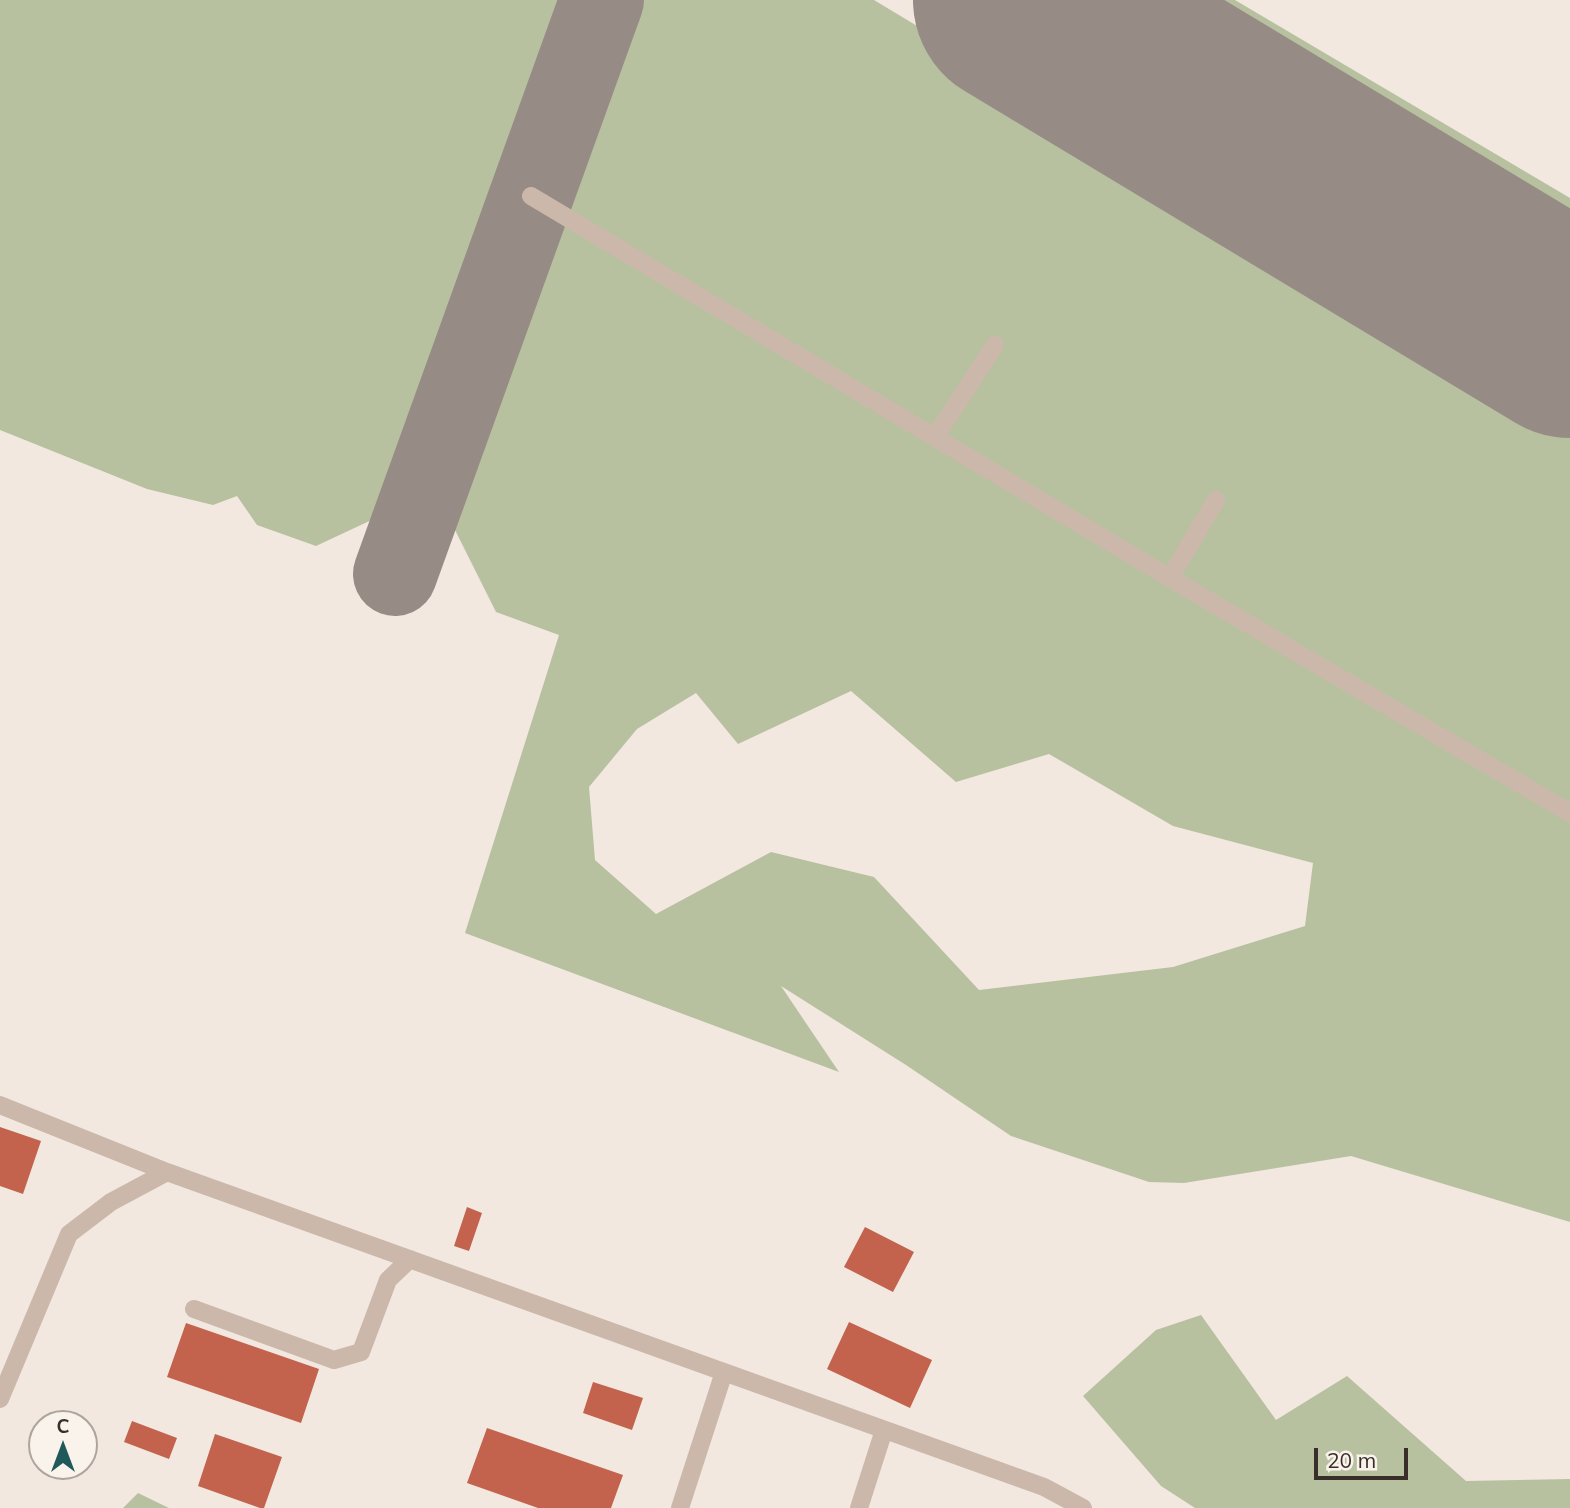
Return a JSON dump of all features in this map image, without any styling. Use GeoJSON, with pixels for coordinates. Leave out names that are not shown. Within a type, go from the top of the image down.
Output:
{"type":"FeatureCollection","features":[{"type":"Feature","properties":{"kind":"lane"},"geometry":{"type":"LineString","coordinates":[[531,196],[1170,578],[1570,813]]}},
{"type":"Feature","properties":{"kind":"lane"},"geometry":{"type":"LineString","coordinates":[[935,438],[995,345]]}},
{"type":"Feature","properties":{"kind":"lane"},"geometry":{"type":"LineString","coordinates":[[1170,578],[1216,500]]}},
{"type":"Feature","properties":{"kind":"lane"},"geometry":{"type":"LineString","coordinates":[[0,1105],[167,1172],[1044,1487],[1083,1508]]}},
{"type":"Feature","properties":{"kind":"lane"},"geometry":{"type":"LineString","coordinates":[[0,1399],[69,1234],[111,1202],[167,1172]]}},
{"type":"Feature","properties":{"kind":"lane"},"geometry":{"type":"LineString","coordinates":[[194,1309],[334,1360],[361,1352],[388,1280],[410,1259]]}},
{"type":"Feature","properties":{"kind":"lane"},"geometry":{"type":"LineString","coordinates":[[680,1508],[723,1372]]}},
{"type":"Feature","properties":{"kind":"lane"},"geometry":{"type":"LineString","coordinates":[[859,1508],[884,1430]]}},
{"type":"Feature","properties":{"kind":"green space"},"geometry":{"type":"Polygon","coordinates":[[[0,0],[582,0],[395,509],[316,546],[257,525],[237,496],[213,505],[147,489],[0,430],[0,0]]]}},
{"type":"Feature","properties":{"kind":"green space"},"geometry":{"type":"Polygon","coordinates":[[[628,0],[874,0],[1570,419],[1570,1222],[1351,1156],[1184,1183],[1149,1182],[1011,1136],[906,1065],[781,986],[839,1072],[465,933],[559,635],[496,612],[451,522],[628,0]],[[851,691],[738,744],[696,693],[637,729],[589,787],[595,860],[656,914],[771,852],[874,877],[979,990],[1173,967],[1305,926],[1313,863],[1173,826],[1049,754],[956,782],[851,691]]]}},
{"type":"Feature","properties":{"kind":"green space"},"geometry":{"type":"Polygon","coordinates":[[[1164,0],[1235,0],[1570,198],[1570,244],[1164,0]]]}},
{"type":"Feature","properties":{"kind":"green space"},"geometry":{"type":"Polygon","coordinates":[[[1201,1315],[1276,1420],[1347,1376],[1466,1481],[1570,1479],[1570,1508],[1195,1508],[1161,1486],[1083,1396],[1156,1330],[1201,1315]]]}},
{"type":"Feature","properties":{"kind":"green space"},"geometry":{"type":"Polygon","coordinates":[[[138,1493],[169,1508],[123,1508],[138,1493]]]}},
{"type":"Feature","properties":{"kind":"building"},"geometry":{"type":"Polygon","coordinates":[[[0,1127],[41,1141],[23,1194],[0,1186],[0,1127]]]}},
{"type":"Feature","properties":{"kind":"building"},"geometry":{"type":"Polygon","coordinates":[[[467,1207],[482,1213],[469,1251],[454,1246],[467,1207]]]}},
{"type":"Feature","properties":{"kind":"building"},"geometry":{"type":"Polygon","coordinates":[[[865,1227],[914,1252],[893,1292],[844,1267],[865,1227]]]}},
{"type":"Feature","properties":{"kind":"building"},"geometry":{"type":"Polygon","coordinates":[[[849,1322],[932,1360],[910,1408],[827,1369],[849,1322]]]}},
{"type":"Feature","properties":{"kind":"building"},"geometry":{"type":"Polygon","coordinates":[[[186,1323],[319,1369],[301,1423],[167,1377],[186,1323]]]}},
{"type":"Feature","properties":{"kind":"building"},"geometry":{"type":"Polygon","coordinates":[[[593,1382],[643,1398],[632,1430],[583,1413],[593,1382]]]}},
{"type":"Feature","properties":{"kind":"building"},"geometry":{"type":"Polygon","coordinates":[[[132,1421],[177,1438],[169,1459],[124,1442],[132,1421]]]}},
{"type":"Feature","properties":{"kind":"building"},"geometry":{"type":"Polygon","coordinates":[[[487,1428],[623,1475],[611,1508],[538,1508],[467,1483],[487,1428]]]}},
{"type":"Feature","properties":{"kind":"building"},"geometry":{"type":"Polygon","coordinates":[[[215,1434],[282,1457],[264,1508],[198,1486],[215,1434]]]}},
{"type":"Feature","properties":{"kind":"taxiway"},"geometry":{"type":"LineString","coordinates":[[395,574],[602,0]]}},
{"type":"Feature","properties":{"kind":"taxiway"},"geometry":{"type":"LineString","coordinates":[[1103,51],[1132,0]]}},
{"type":"Feature","properties":{"kind":"runway"},"geometry":{"type":"LineString","coordinates":[[1019,0],[1570,332]]}}]}
